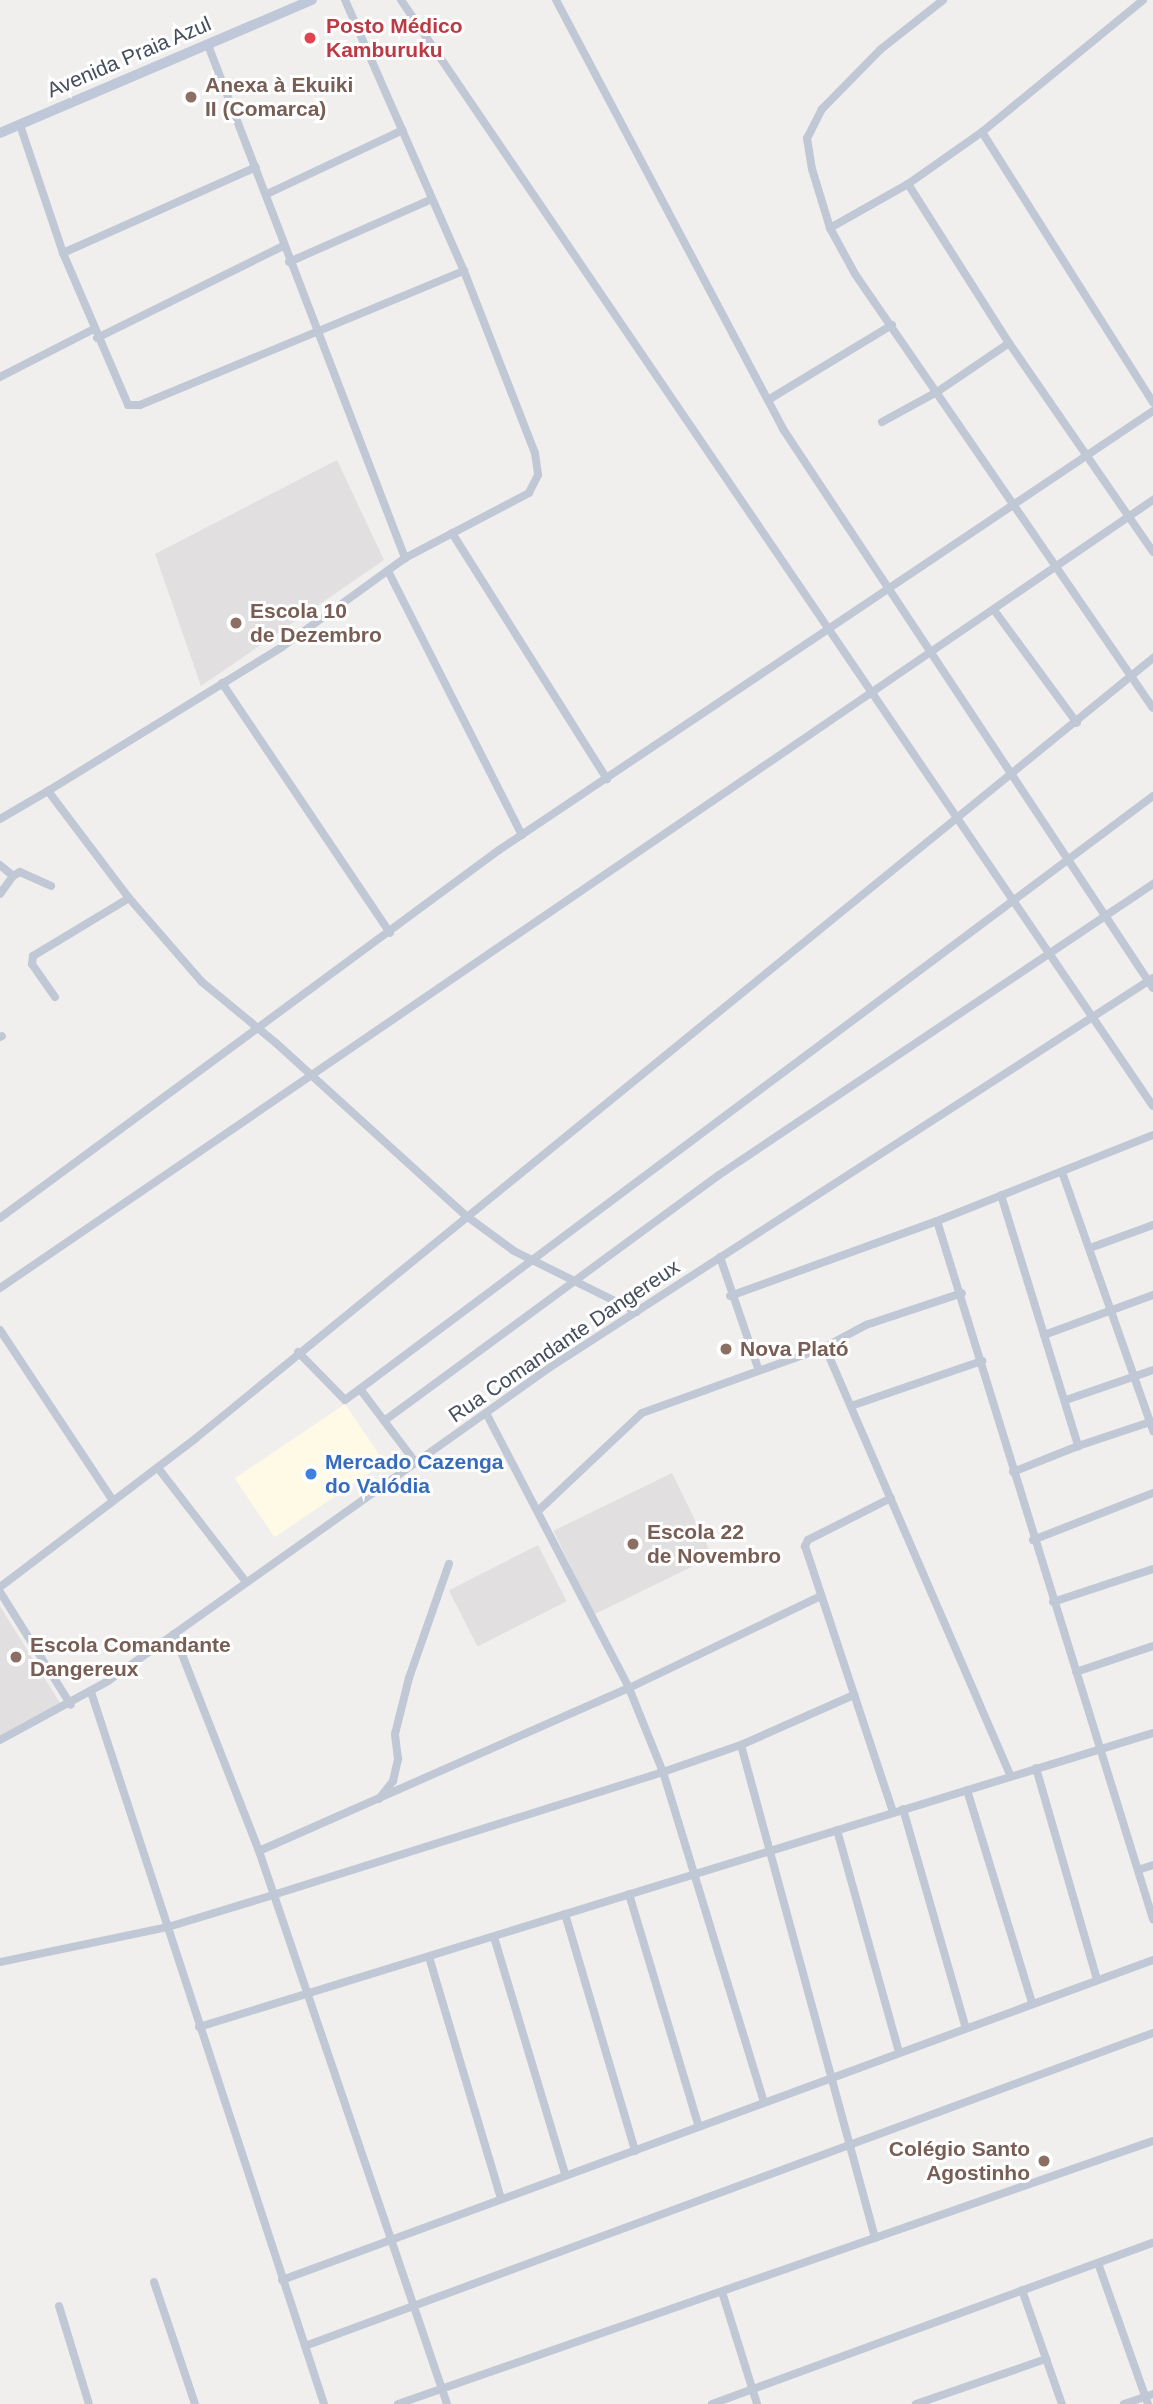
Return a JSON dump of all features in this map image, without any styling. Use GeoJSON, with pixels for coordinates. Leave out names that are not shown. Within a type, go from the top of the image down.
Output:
{"type":"FeatureCollection","features":[{"type":"Feature","properties":{"kind":"main road","name":"Avenida Praia Azul"},"geometry":{"type":"LineString","coordinates":[[0,134],[312,0]]}},
{"type":"Feature","properties":{"kind":"street"},"geometry":{"type":"LineString","coordinates":[[2,819],[282,647],[405,558],[529,493],[538,475],[535,453],[464,271],[345,0]]}},
{"type":"Feature","properties":{"kind":"street"},"geometry":{"type":"LineString","coordinates":[[401,0],[829,628],[956,821],[1153,1106]]}},
{"type":"Feature","properties":{"kind":"street"},"geometry":{"type":"LineString","coordinates":[[556,0],[768,400],[929,653],[1068,863],[1152,982]]}},
{"type":"Feature","properties":{"kind":"street"},"geometry":{"type":"LineString","coordinates":[[943,0],[880,50],[832,97],[810,129],[806,143],[831,228],[855,274],[1153,708]]}},
{"type":"Feature","properties":{"kind":"street"},"geometry":{"type":"LineString","coordinates":[[831,228],[908,184],[982,132],[1143,0]]}},
{"type":"Feature","properties":{"kind":"street"},"geometry":{"type":"LineString","coordinates":[[208,45],[267,194],[289,262],[318,330],[405,558]]}},
{"type":"Feature","properties":{"kind":"street"},"geometry":{"type":"LineString","coordinates":[[20,125],[63,253],[95,334],[128,405],[140,405],[464,271]]}},
{"type":"Feature","properties":{"kind":"street"},"geometry":{"type":"LineString","coordinates":[[267,194],[403,130]]}},
{"type":"Feature","properties":{"kind":"street"},"geometry":{"type":"LineString","coordinates":[[982,132],[1153,403]]}},
{"type":"Feature","properties":{"kind":"street"},"geometry":{"type":"LineString","coordinates":[[63,253],[256,167]]}},
{"type":"Feature","properties":{"kind":"street"},"geometry":{"type":"LineString","coordinates":[[908,184],[1009,342],[1153,552]]}},
{"type":"Feature","properties":{"kind":"street"},"geometry":{"type":"LineString","coordinates":[[289,262],[432,199]]}},
{"type":"Feature","properties":{"kind":"street"},"geometry":{"type":"LineString","coordinates":[[0,377],[283,246]]}},
{"type":"Feature","properties":{"kind":"street"},"geometry":{"type":"LineString","coordinates":[[768,400],[892,325]]}},
{"type":"Feature","properties":{"kind":"street"},"geometry":{"type":"LineString","coordinates":[[882,422],[937,392],[1009,342]]}},
{"type":"Feature","properties":{"kind":"street"},"geometry":{"type":"LineString","coordinates":[[0,1218],[522,835],[888,590],[1012,503],[1153,411]]}},
{"type":"Feature","properties":{"kind":"street"},"geometry":{"type":"LineString","coordinates":[[0,1288],[309,1073],[1057,568],[1153,499]]}},
{"type":"Feature","properties":{"kind":"street"},"geometry":{"type":"LineString","coordinates":[[452,533],[607,779]]}},
{"type":"Feature","properties":{"kind":"street"},"geometry":{"type":"LineString","coordinates":[[387,571],[522,835]]}},
{"type":"Feature","properties":{"kind":"street"},"geometry":{"type":"LineString","coordinates":[[994,610],[1077,723]]}},
{"type":"Feature","properties":{"kind":"street"},"geometry":{"type":"LineString","coordinates":[[71,1704],[0,1589],[158,1468],[465,1215],[1011,777],[1153,658]]}},
{"type":"Feature","properties":{"kind":"street"},"geometry":{"type":"LineString","coordinates":[[222,683],[390,933]]}},
{"type":"Feature","properties":{"kind":"street"},"geometry":{"type":"LineString","coordinates":[[48,792],[128,898],[202,982],[309,1073],[465,1215],[493,1238],[637,1312]]}},
{"type":"Feature","properties":{"kind":"street"},"geometry":{"type":"LineString","coordinates":[[298,1352],[342,1400],[537,1259],[1014,904],[1153,796]]}},
{"type":"Feature","properties":{"kind":"street"},"geometry":{"type":"LineString","coordinates":[[0,865],[13,876]]}},
{"type":"Feature","properties":{"kind":"street"},"geometry":{"type":"LineString","coordinates":[[0,894],[13,876],[20,872],[51,886]]}},
{"type":"Feature","properties":{"kind":"street"},"geometry":{"type":"LineString","coordinates":[[384,1421],[719,1175],[1153,884]]}},
{"type":"Feature","properties":{"kind":"street"},"geometry":{"type":"LineString","coordinates":[[55,997],[32,964],[33,956],[128,898]]}},
{"type":"Feature","properties":{"kind":"street","name":"Rua Comandante Dangereux"},"geometry":{"type":"LineString","coordinates":[[0,1740],[91,1692],[486,1413],[720,1257],[1093,1017],[1152,982]]}},
{"type":"Feature","properties":{"kind":"street"},"geometry":{"type":"LineString","coordinates":[[730,1296],[937,1221],[1153,1135]]}},
{"type":"Feature","properties":{"kind":"street"},"geometry":{"type":"LineString","coordinates":[[1062,1172],[1153,1431]]}},
{"type":"Feature","properties":{"kind":"street"},"geometry":{"type":"LineString","coordinates":[[1001,1195],[1079,1446]]}},
{"type":"Feature","properties":{"kind":"street"},"geometry":{"type":"LineString","coordinates":[[937,1221],[962,1293],[1033,1540],[1153,1919]]}},
{"type":"Feature","properties":{"kind":"street"},"geometry":{"type":"LineString","coordinates":[[1090,1248],[1153,1225]]}},
{"type":"Feature","properties":{"kind":"street"},"geometry":{"type":"LineString","coordinates":[[720,1257],[730,1296],[758,1368]]}},
{"type":"Feature","properties":{"kind":"street"},"geometry":{"type":"LineString","coordinates":[[538,1511],[642,1413],[758,1368],[825,1347],[866,1325],[962,1293]]}},
{"type":"Feature","properties":{"kind":"street"},"geometry":{"type":"LineString","coordinates":[[1044,1335],[1153,1295]]}},
{"type":"Feature","properties":{"kind":"street"},"geometry":{"type":"LineString","coordinates":[[0,1330],[113,1501]]}},
{"type":"Feature","properties":{"kind":"street"},"geometry":{"type":"LineString","coordinates":[[825,1347],[1011,1776]]}},
{"type":"Feature","properties":{"kind":"street"},"geometry":{"type":"LineString","coordinates":[[851,1406],[982,1360]]}},
{"type":"Feature","properties":{"kind":"street"},"geometry":{"type":"LineString","coordinates":[[1066,1400],[1153,1370]]}},
{"type":"Feature","properties":{"kind":"street"},"geometry":{"type":"LineString","coordinates":[[360,1388],[416,1463]]}},
{"type":"Feature","properties":{"kind":"street"},"geometry":{"type":"LineString","coordinates":[[486,1413],[629,1689],[663,1772],[698,1873],[764,2102]]}},
{"type":"Feature","properties":{"kind":"street"},"geometry":{"type":"LineString","coordinates":[[1013,1472],[1150,1422]]}},
{"type":"Feature","properties":{"kind":"street"},"geometry":{"type":"LineString","coordinates":[[158,1468],[246,1582]]}},
{"type":"Feature","properties":{"kind":"street"},"geometry":{"type":"LineString","coordinates":[[1033,1540],[1153,1493]]}},
{"type":"Feature","properties":{"kind":"street"},"geometry":{"type":"LineString","coordinates":[[891,1498],[808,1540],[806,1552],[854,1695],[898,1811],[965,2025]]}},
{"type":"Feature","properties":{"kind":"street"},"geometry":{"type":"LineString","coordinates":[[377,1801],[393,1781],[398,1759],[395,1734],[409,1678],[449,1564]]}},
{"type":"Feature","properties":{"kind":"street"},"geometry":{"type":"LineString","coordinates":[[1053,1602],[1153,1569]]}},
{"type":"Feature","properties":{"kind":"street"},"geometry":{"type":"LineString","coordinates":[[259,1850],[377,1801],[629,1689],[821,1596]]}},
{"type":"Feature","properties":{"kind":"street"},"geometry":{"type":"LineString","coordinates":[[174,1634],[259,1850],[447,2404]]}},
{"type":"Feature","properties":{"kind":"street"},"geometry":{"type":"LineString","coordinates":[[1076,1672],[1153,1646]]}},
{"type":"Feature","properties":{"kind":"street"},"geometry":{"type":"LineString","coordinates":[[91,1692],[324,2404]]}},
{"type":"Feature","properties":{"kind":"street"},"geometry":{"type":"LineString","coordinates":[[0,1962],[168,1927],[273,1895],[663,1772],[741,1745],[854,1695]]}},
{"type":"Feature","properties":{"kind":"street"},"geometry":{"type":"LineString","coordinates":[[199,2027],[1153,1733]]}},
{"type":"Feature","properties":{"kind":"street"},"geometry":{"type":"LineString","coordinates":[[741,1745],[875,2238]]}},
{"type":"Feature","properties":{"kind":"street"},"geometry":{"type":"LineString","coordinates":[[1036,1768],[1097,1979]]}},
{"type":"Feature","properties":{"kind":"street"},"geometry":{"type":"LineString","coordinates":[[967,1790],[1032,2002]]}},
{"type":"Feature","properties":{"kind":"street"},"geometry":{"type":"LineString","coordinates":[[837,1829],[899,2052]]}},
{"type":"Feature","properties":{"kind":"street"},"geometry":{"type":"LineString","coordinates":[[1138,1870],[1153,1865]]}},
{"type":"Feature","properties":{"kind":"street"},"geometry":{"type":"LineString","coordinates":[[629,1894],[699,2127]]}},
{"type":"Feature","properties":{"kind":"street"},"geometry":{"type":"LineString","coordinates":[[565,1914],[635,2151]]}},
{"type":"Feature","properties":{"kind":"street"},"geometry":{"type":"LineString","coordinates":[[494,1937],[565,2174]]}},
{"type":"Feature","properties":{"kind":"street"},"geometry":{"type":"LineString","coordinates":[[429,1957],[501,2198]]}},
{"type":"Feature","properties":{"kind":"street"},"geometry":{"type":"LineString","coordinates":[[282,2280],[565,2174],[635,2151],[965,2025],[1153,1960]]}},
{"type":"Feature","properties":{"kind":"street"},"geometry":{"type":"LineString","coordinates":[[304,2346],[1153,2033]]}},
{"type":"Feature","properties":{"kind":"street"},"geometry":{"type":"LineString","coordinates":[[398,2404],[1153,2141]]}},
{"type":"Feature","properties":{"kind":"street"},"geometry":{"type":"LineString","coordinates":[[712,2404],[1153,2244]]}},
{"type":"Feature","properties":{"kind":"street"},"geometry":{"type":"LineString","coordinates":[[1098,2263],[1149,2398],[1124,2404]]}},
{"type":"Feature","properties":{"kind":"street"},"geometry":{"type":"LineString","coordinates":[[154,2282],[195,2404]]}},
{"type":"Feature","properties":{"kind":"street"},"geometry":{"type":"LineString","coordinates":[[1022,2290],[1062,2404]]}},
{"type":"Feature","properties":{"kind":"street"},"geometry":{"type":"LineString","coordinates":[[722,2292],[757,2404]]}},
{"type":"Feature","properties":{"kind":"street"},"geometry":{"type":"LineString","coordinates":[[59,2306],[89,2404]]}},
{"type":"Feature","properties":{"kind":"street"},"geometry":{"type":"LineString","coordinates":[[916,2404],[1046,2359]]}},
{"type":"Feature","properties":{"kind":"shaded area","name":"Escola 10 de Dezembro"},"geometry":{"type":"Polygon","coordinates":[[[337,460],[384,560],[201,686],[155,554],[337,460]]]}},
{"type":"Feature","properties":{"kind":"shaded area","name":"Mercado Cazenga do Valódia"},"geometry":{"type":"Polygon","coordinates":[[[345,1404],[385,1463],[274,1537],[235,1478],[345,1404]]]}},
{"type":"Feature","properties":{"kind":"shaded area","name":"Escola 22 de Novembro"},"geometry":{"type":"Polygon","coordinates":[[[672,1473],[713,1557],[594,1614],[553,1531],[672,1473]]]}},
{"type":"Feature","properties":{"kind":"shaded area"},"geometry":{"type":"Polygon","coordinates":[[[538,1545],[567,1601],[478,1647],[449,1590],[538,1545]]]}},
{"type":"Feature","properties":{"kind":"shaded area","name":"Escola Comandante Dangereux"},"geometry":{"type":"Polygon","coordinates":[[[0,1606],[63,1708],[0,1740],[0,1606]]]}},
{"type":"Feature","properties":{"kind":"place","name":"Posto Médico Kamburuku"},"geometry":{"type":"Point","coordinates":[310,38]}},
{"type":"Feature","properties":{"kind":"place","name":"Anexa à Ekuiki II (Comarca)"},"geometry":{"type":"Point","coordinates":[191,97]}},
{"type":"Feature","properties":{"kind":"place","name":"Escola 10 de Dezembro"},"geometry":{"type":"Point","coordinates":[236,623]}},
{"type":"Feature","properties":{"kind":"place","name":"Nova Plató"},"geometry":{"type":"Point","coordinates":[726,1349]}},
{"type":"Feature","properties":{"kind":"place","name":"Mercado Cazenga do Valódia"},"geometry":{"type":"Point","coordinates":[311,1474]}},
{"type":"Feature","properties":{"kind":"place","name":"Escola 22 de Novembro"},"geometry":{"type":"Point","coordinates":[633,1544]}},
{"type":"Feature","properties":{"kind":"place","name":"Escola Comandante Dangereux"},"geometry":{"type":"Point","coordinates":[16,1657]}},
{"type":"Feature","properties":{"kind":"place","name":"Colégio Santo Agostinho"},"geometry":{"type":"Point","coordinates":[1044,2161]}}]}
